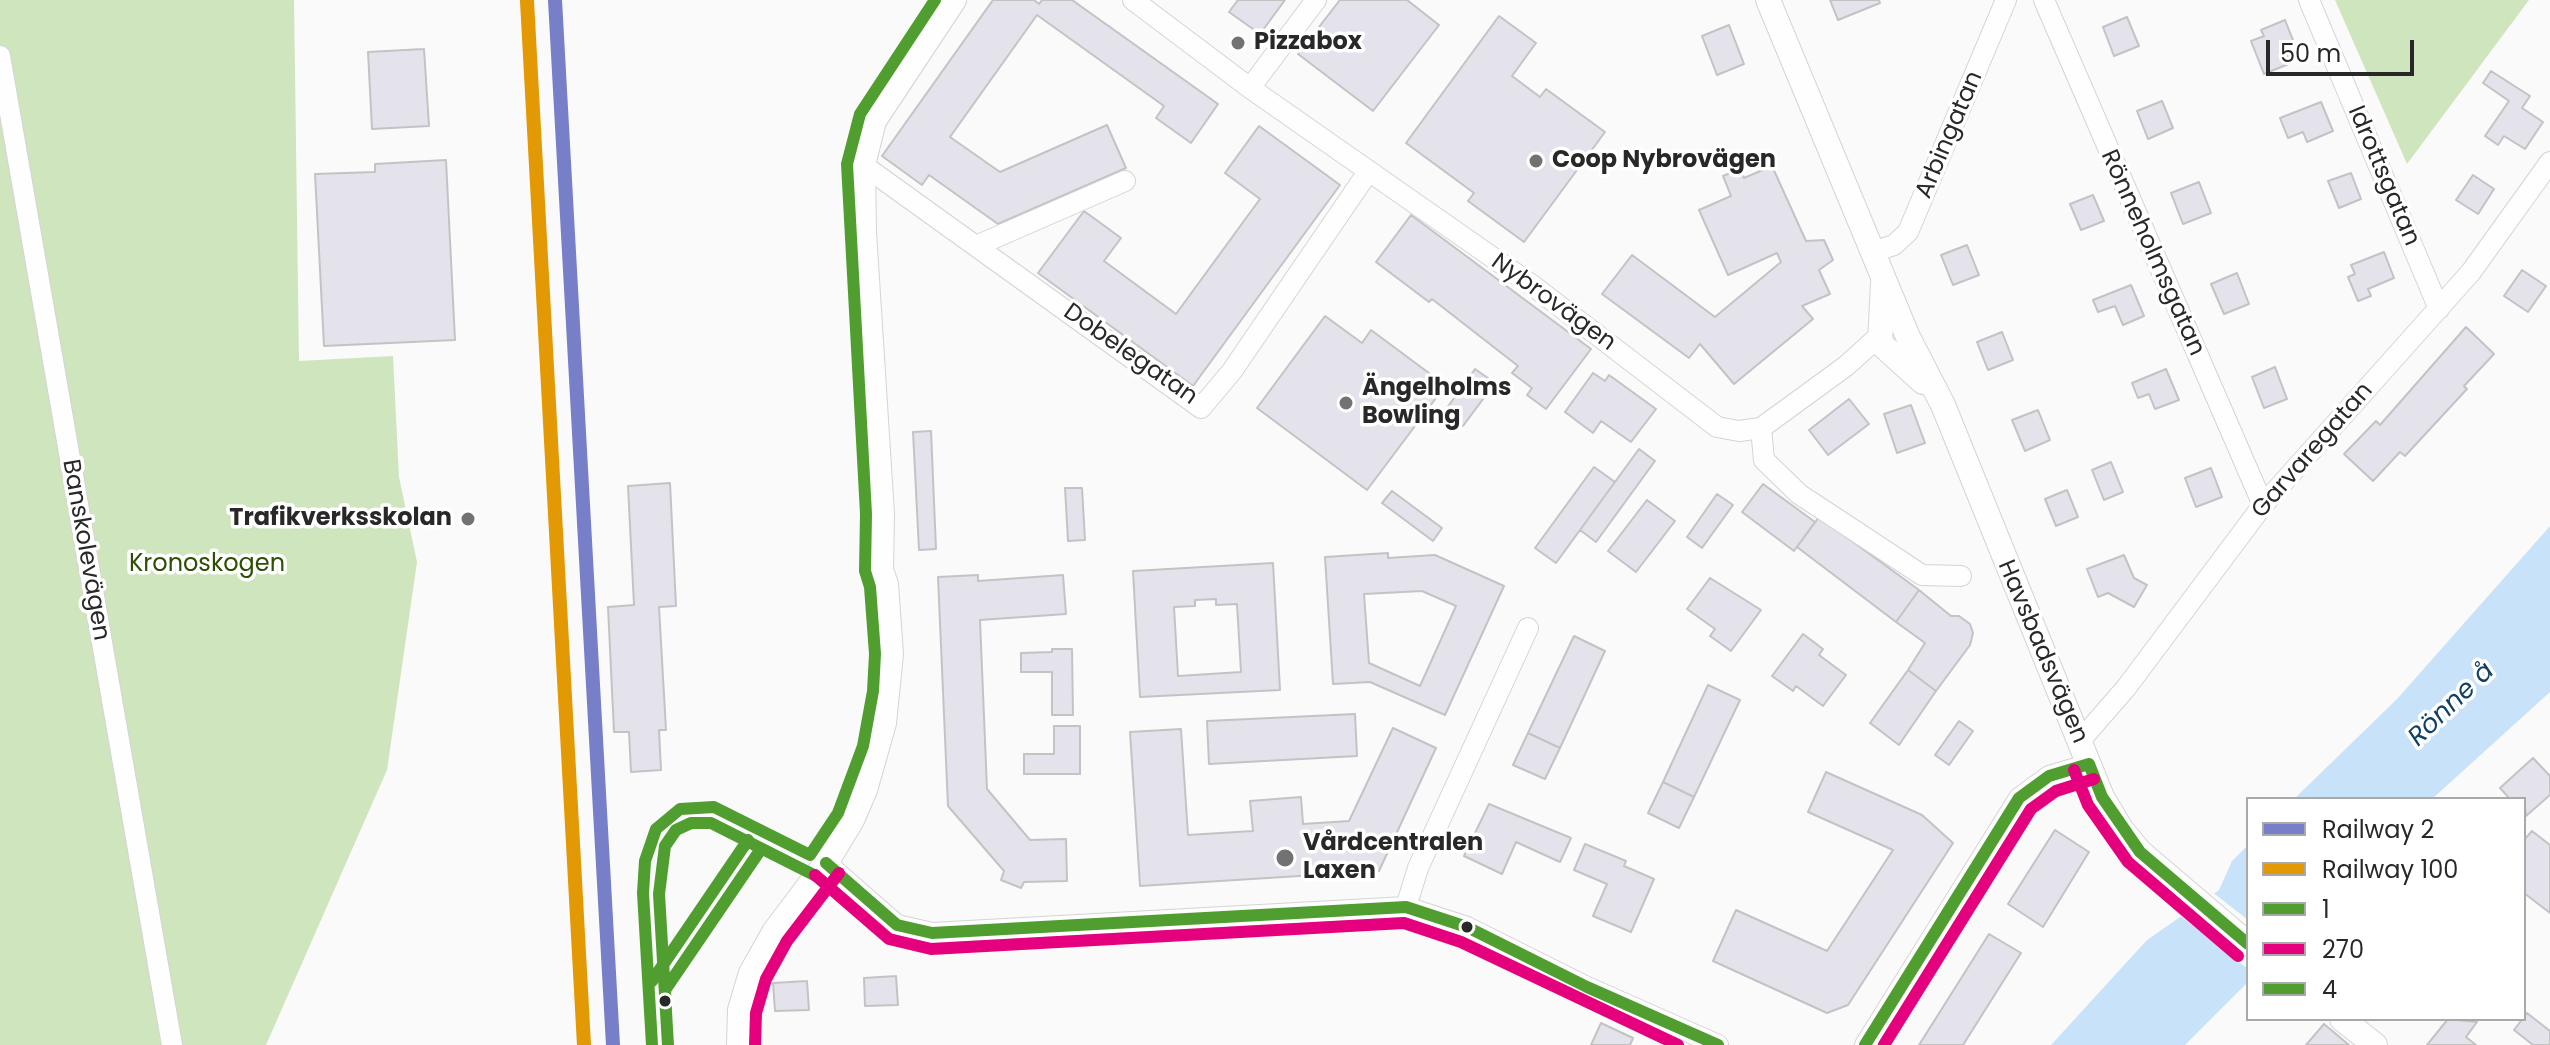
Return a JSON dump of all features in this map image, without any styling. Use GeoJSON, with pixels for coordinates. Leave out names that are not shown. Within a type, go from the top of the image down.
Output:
{"type":"FeatureCollection","features":[{"type":"Feature","properties":{"kind":"street"},"geometry":{"type":"LineString","coordinates":[[739,1045],[740,1010],[751,973],[774,932],[826,863],[865,790],[884,723],[891,672],[886,584],[881,570],[882,514],[864,232],[863,165],[874,121],[954,0]]}},
{"type":"Feature","properties":{"kind":"street","name":"Nybrovägen"},"geometry":{"type":"LineString","coordinates":[[1133,0],[1250,88],[1532,285],[1717,427],[1739,431],[1761,428]]}},
{"type":"Feature","properties":{"kind":"street"},"geometry":{"type":"LineString","coordinates":[[1250,88],[1316,0]]}},
{"type":"Feature","properties":{"kind":"street","name":"Havsbadsvägen"},"geometry":{"type":"LineString","coordinates":[[1768,0],[1883,277],[1891,339],[1943,405],[2102,797],[2121,829],[2171,882],[2246,942]]}},
{"type":"Feature","properties":{"kind":"street","name":"Arbingatan"},"geometry":{"type":"LineString","coordinates":[[1873,252],[1894,245],[1908,232],[2006,0]]}},
{"type":"Feature","properties":{"kind":"street","name":"Rönneholmsgatan"},"geometry":{"type":"LineString","coordinates":[[2044,0],[2263,505]]}},
{"type":"Feature","properties":{"kind":"street","name":"Idrottsgatan"},"geometry":{"type":"LineString","coordinates":[[2309,0],[2439,309]]}},
{"type":"Feature","properties":{"kind":"street","name":"Banskolevägen"},"geometry":{"type":"LineString","coordinates":[[0,56],[172,1045]]}},
{"type":"Feature","properties":{"kind":"street","name":"Garvaregatan"},"geometry":{"type":"LineString","coordinates":[[2084,753],[2126,688],[2263,505],[2471,272],[2550,162]]}},
{"type":"Feature","properties":{"kind":"street","name":"Dobelegatan"},"geometry":{"type":"LineString","coordinates":[[863,165],[1201,408],[1232,371],[1368,172]]}},
{"type":"Feature","properties":{"kind":"street"},"geometry":{"type":"LineString","coordinates":[[976,246],[1125,181]]}},
{"type":"Feature","properties":{"kind":"street"},"geometry":{"type":"LineString","coordinates":[[1891,339],[1846,366],[1761,428],[1764,460],[1799,494],[1922,575],[1961,576]]}},
{"type":"Feature","properties":{"kind":"street"},"geometry":{"type":"LineString","coordinates":[[1406,907],[1418,868],[1528,628]]}},
{"type":"Feature","properties":{"kind":"street"},"geometry":{"type":"LineString","coordinates":[[1865,1045],[2019,798],[2084,753]]}},
{"type":"Feature","properties":{"kind":"street"},"geometry":{"type":"LineString","coordinates":[[826,863],[897,925],[932,933],[1406,907],[1467,927],[1718,1045]]}},
{"type":"Feature","properties":{"kind":"street"},"geometry":{"type":"LineString","coordinates":[[2345,1021],[2375,1045]]}},
{"type":"Feature","properties":{"kind":"green space","name":"Kronoskogen"},"geometry":{"type":"Polygon","coordinates":[[[0,0],[294,0],[299,361],[393,356],[399,477],[417,562],[387,770],[266,1045],[0,1045],[0,0]]]}},
{"type":"Feature","properties":{"kind":"green space"},"geometry":{"type":"Polygon","coordinates":[[[2335,0],[2529,0],[2407,164],[2335,0]]]}},
{"type":"Feature","properties":{"kind":"water","name":"Rönne å"},"geometry":{"type":"Polygon","coordinates":[[[2550,526],[2550,692],[2434,797],[2296,797],[2397,699],[2550,526]]]}},
{"type":"Feature","properties":{"kind":"water"},"geometry":{"type":"Polygon","coordinates":[[[2246,847],[2246,984],[2185,1045],[2051,1045],[2147,940],[2219,890],[2232,861],[2246,847]]]}},
{"type":"Feature","properties":{"kind":"pier"},"geometry":{"type":"Polygon","coordinates":[[[2211,891],[2246,918],[2246,967],[2178,914],[2211,891]]]}},
{"type":"Feature","properties":{"kind":"building"},"geometry":{"type":"Polygon","coordinates":[[[993,0],[1034,0],[1039,4],[1042,0],[1072,0],[1218,104],[1191,143],[1156,118],[1164,106],[1037,15],[950,137],[1000,172],[1107,125],[1126,168],[998,224],[929,175],[922,185],[882,156],[993,0]]]}},
{"type":"Feature","properties":{"kind":"building"},"geometry":{"type":"Polygon","coordinates":[[[1238,0],[1285,0],[1260,34],[1229,12],[1238,0]]]}},
{"type":"Feature","properties":{"kind":"building"},"geometry":{"type":"Polygon","coordinates":[[[1340,0],[1407,0],[1439,25],[1373,111],[1298,54],[1340,0]]]}},
{"type":"Feature","properties":{"kind":"building"},"geometry":{"type":"Polygon","coordinates":[[[1830,0],[1879,0],[1880,3],[1838,20],[1830,0]]]}},
{"type":"Feature","properties":{"kind":"building"},"geometry":{"type":"Polygon","coordinates":[[[1499,16],[1536,43],[1512,76],[1540,97],[1546,89],[1605,132],[1524,242],[1468,201],[1474,193],[1406,143],[1499,16]]]}},
{"type":"Feature","properties":{"kind":"building"},"geometry":{"type":"Polygon","coordinates":[[[2127,17],[2139,46],[2114,56],[2103,27],[2127,17]]]}},
{"type":"Feature","properties":{"kind":"building"},"geometry":{"type":"Polygon","coordinates":[[[2285,20],[2295,45],[2285,49],[2291,63],[2264,74],[2251,41],[2264,36],[2261,30],[2285,20]]]}},
{"type":"Feature","properties":{"kind":"building"},"geometry":{"type":"Polygon","coordinates":[[[1729,25],[1744,64],[1717,75],[1702,36],[1729,25]]]}},
{"type":"Feature","properties":{"kind":"building"},"geometry":{"type":"Polygon","coordinates":[[[424,49],[429,126],[372,129],[368,52],[424,49]]]}},
{"type":"Feature","properties":{"kind":"building"},"geometry":{"type":"Polygon","coordinates":[[[2491,71],[2530,96],[2522,108],[2543,122],[2525,149],[2504,136],[2498,145],[2485,136],[2509,101],[2483,83],[2491,71]]]}},
{"type":"Feature","properties":{"kind":"building"},"geometry":{"type":"Polygon","coordinates":[[[2162,101],[2173,128],[2148,139],[2137,111],[2162,101]]]}},
{"type":"Feature","properties":{"kind":"building"},"geometry":{"type":"Polygon","coordinates":[[[2321,102],[2333,131],[2307,142],[2303,132],[2288,138],[2280,118],[2321,102]]]}},
{"type":"Feature","properties":{"kind":"building"},"geometry":{"type":"Polygon","coordinates":[[[1259,126],[1340,185],[1193,386],[1038,273],[1084,211],[1121,238],[1104,261],[1176,314],[1260,199],[1225,173],[1259,126]]]}},
{"type":"Feature","properties":{"kind":"building"},"geometry":{"type":"Polygon","coordinates":[[[446,160],[455,340],[324,346],[315,174],[375,172],[375,164],[446,160]]]}},
{"type":"Feature","properties":{"kind":"building"},"geometry":{"type":"Polygon","coordinates":[[[1772,166],[1806,241],[1824,240],[1833,260],[1819,270],[1830,294],[1802,306],[1813,319],[1734,384],[1700,344],[1689,358],[1602,294],[1632,255],[1715,317],[1781,262],[1777,253],[1728,275],[1699,210],[1731,196],[1723,176],[1740,169],[1744,178],[1772,166]]]}},
{"type":"Feature","properties":{"kind":"building"},"geometry":{"type":"Polygon","coordinates":[[[2351,173],[2361,199],[2339,208],[2328,181],[2351,173]]]}},
{"type":"Feature","properties":{"kind":"building"},"geometry":{"type":"Polygon","coordinates":[[[2473,175],[2494,189],[2478,214],[2456,200],[2473,175]]]}},
{"type":"Feature","properties":{"kind":"building"},"geometry":{"type":"Polygon","coordinates":[[[2199,182],[2211,213],[2183,224],[2171,193],[2199,182]]]}},
{"type":"Feature","properties":{"kind":"building"},"geometry":{"type":"Polygon","coordinates":[[[2093,195],[2104,221],[2081,230],[2070,204],[2093,195]]]}},
{"type":"Feature","properties":{"kind":"building"},"geometry":{"type":"Polygon","coordinates":[[[1411,215],[1591,349],[1546,409],[1527,395],[1532,388],[1512,373],[1518,366],[1432,299],[1429,302],[1376,262],[1411,215]]]}},
{"type":"Feature","properties":{"kind":"building"},"geometry":{"type":"Polygon","coordinates":[[[1967,245],[1979,275],[1953,285],[1941,255],[1967,245]]]}},
{"type":"Feature","properties":{"kind":"building"},"geometry":{"type":"Polygon","coordinates":[[[2384,252],[2394,278],[2368,289],[2371,296],[2358,301],[2348,277],[2355,274],[2351,265],[2384,252]]]}},
{"type":"Feature","properties":{"kind":"building"},"geometry":{"type":"Polygon","coordinates":[[[2522,270],[2546,286],[2528,312],[2504,296],[2522,270]]]}},
{"type":"Feature","properties":{"kind":"building"},"geometry":{"type":"Polygon","coordinates":[[[2237,273],[2249,304],[2224,314],[2211,284],[2237,273]]]}},
{"type":"Feature","properties":{"kind":"building"},"geometry":{"type":"Polygon","coordinates":[[[2131,285],[2144,316],[2123,325],[2115,306],[2098,312],[2093,300],[2131,285]]]}},
{"type":"Feature","properties":{"kind":"building","name":"Ängelholms Bowling"},"geometry":{"type":"Polygon","coordinates":[[[1325,316],[1362,343],[1371,330],[1437,379],[1428,392],[1436,398],[1367,490],[1257,408],[1325,316]]]}},
{"type":"Feature","properties":{"kind":"building"},"geometry":{"type":"Polygon","coordinates":[[[2466,327],[2494,354],[2464,386],[2467,389],[2405,456],[2400,452],[2373,481],[2344,454],[2376,421],[2380,425],[2466,327]]]}},
{"type":"Feature","properties":{"kind":"building"},"geometry":{"type":"Polygon","coordinates":[[[2002,332],[2013,360],[1988,370],[1977,342],[2002,332]]]}},
{"type":"Feature","properties":{"kind":"building"},"geometry":{"type":"Polygon","coordinates":[[[2275,367],[2287,399],[2264,408],[2252,377],[2275,367]]]}},
{"type":"Feature","properties":{"kind":"building"},"geometry":{"type":"Polygon","coordinates":[[[1475,369],[1495,383],[1463,426],[1444,412],[1475,369]]]}},
{"type":"Feature","properties":{"kind":"building"},"geometry":{"type":"Polygon","coordinates":[[[2166,369],[2179,400],[2155,409],[2149,394],[2138,398],[2132,383],[2166,369]]]}},
{"type":"Feature","properties":{"kind":"building"},"geometry":{"type":"Polygon","coordinates":[[[1593,373],[1605,381],[1609,375],[1656,409],[1631,442],[1601,421],[1593,433],[1565,412],[1593,373]]]}},
{"type":"Feature","properties":{"kind":"building"},"geometry":{"type":"Polygon","coordinates":[[[1849,399],[1869,424],[1828,455],[1809,430],[1849,399]]]}},
{"type":"Feature","properties":{"kind":"building"},"geometry":{"type":"Polygon","coordinates":[[[1911,405],[1925,443],[1897,453],[1884,414],[1911,405]]]}},
{"type":"Feature","properties":{"kind":"building"},"geometry":{"type":"Polygon","coordinates":[[[2038,410],[2050,440],[2025,451],[2012,420],[2038,410]]]}},
{"type":"Feature","properties":{"kind":"building"},"geometry":{"type":"Polygon","coordinates":[[[931,431],[936,549],[919,550],[913,432],[931,431]]]}},
{"type":"Feature","properties":{"kind":"building"},"geometry":{"type":"Polygon","coordinates":[[[1639,449],[1655,461],[1596,542],[1580,530],[1639,449]]]}},
{"type":"Feature","properties":{"kind":"building"},"geometry":{"type":"Polygon","coordinates":[[[2111,462],[2123,492],[2104,500],[2092,470],[2111,462]]]}},
{"type":"Feature","properties":{"kind":"building"},"geometry":{"type":"Polygon","coordinates":[[[1594,467],[1615,482],[1556,563],[1535,548],[1594,467]]]}},
{"type":"Feature","properties":{"kind":"building"},"geometry":{"type":"Polygon","coordinates":[[[2211,468],[2222,497],[2196,507],[2185,478],[2211,468]]]}},
{"type":"Feature","properties":{"kind":"building"},"geometry":{"type":"Polygon","coordinates":[[[670,483],[676,606],[659,607],[666,730],[659,730],[661,770],[631,772],[629,732],[614,732],[608,607],[634,605],[628,486],[670,483]]]}},
{"type":"Feature","properties":{"kind":"building"},"geometry":{"type":"Polygon","coordinates":[[[1763,484],[1815,522],[1794,551],[1742,512],[1763,484]]]}},
{"type":"Feature","properties":{"kind":"building"},"geometry":{"type":"Polygon","coordinates":[[[1065,488],[1082,488],[1085,540],[1068,541],[1065,488]]]}},
{"type":"Feature","properties":{"kind":"building"},"geometry":{"type":"Polygon","coordinates":[[[2067,490],[2078,517],[2056,526],[2045,499],[2067,490]]]}},
{"type":"Feature","properties":{"kind":"building"},"geometry":{"type":"Polygon","coordinates":[[[1392,491],[1442,528],[1433,541],[1382,503],[1392,491]]]}},
{"type":"Feature","properties":{"kind":"building"},"geometry":{"type":"Polygon","coordinates":[[[1717,494],[1733,505],[1702,548],[1687,537],[1717,494]]]}},
{"type":"Feature","properties":{"kind":"building"},"geometry":{"type":"Polygon","coordinates":[[[1647,500],[1675,521],[1636,572],[1608,551],[1647,500]]]}},
{"type":"Feature","properties":{"kind":"building"},"geometry":{"type":"Polygon","coordinates":[[[1819,517],[1919,590],[1896,622],[1797,547],[1819,517]]]}},
{"type":"Feature","properties":{"kind":"building"},"geometry":{"type":"Polygon","coordinates":[[[1388,553],[1388,558],[1435,555],[1504,586],[1445,715],[1370,682],[1333,684],[1325,557],[1388,553]],[[1422,591],[1364,594],[1369,663],[1420,686],[1456,606],[1422,591]]]}},
{"type":"Feature","properties":{"kind":"building"},"geometry":{"type":"Polygon","coordinates":[[[2124,555],[2134,578],[2147,585],[2134,607],[2108,593],[2098,597],[2087,569],[2124,555]]]}},
{"type":"Feature","properties":{"kind":"building"},"geometry":{"type":"Polygon","coordinates":[[[1273,563],[1280,690],[1140,697],[1133,571],[1273,563]],[[1216,599],[1195,600],[1195,606],[1174,607],[1178,676],[1241,672],[1237,604],[1216,605],[1216,599]]]}},
{"type":"Feature","properties":{"kind":"building"},"geometry":{"type":"Polygon","coordinates":[[[978,575],[978,581],[1063,575],[1066,614],[980,620],[987,789],[1030,840],[1066,839],[1067,881],[1024,882],[1021,888],[1001,880],[1004,871],[948,806],[938,577],[978,575]]]}},
{"type":"Feature","properties":{"kind":"building"},"geometry":{"type":"Polygon","coordinates":[[[1710,578],[1761,610],[1731,651],[1710,636],[1715,629],[1687,609],[1710,578]]]}},
{"type":"Feature","properties":{"kind":"building"},"geometry":{"type":"Polygon","coordinates":[[[1919,590],[1951,616],[1959,616],[1970,624],[1973,633],[1970,645],[1936,691],[1908,670],[1925,643],[1896,622],[1919,590]]]}},
{"type":"Feature","properties":{"kind":"building"},"geometry":{"type":"Polygon","coordinates":[[[1803,634],[1823,649],[1819,655],[1846,675],[1823,706],[1796,686],[1793,691],[1772,676],[1803,634]]]}},
{"type":"Feature","properties":{"kind":"building"},"geometry":{"type":"Polygon","coordinates":[[[1574,636],[1605,651],[1560,748],[1528,733],[1574,636]]]}},
{"type":"Feature","properties":{"kind":"building"},"geometry":{"type":"Polygon","coordinates":[[[1052,649],[1072,649],[1073,715],[1052,715],[1052,672],[1021,672],[1021,653],[1052,652],[1052,649]]]}},
{"type":"Feature","properties":{"kind":"building"},"geometry":{"type":"Polygon","coordinates":[[[1908,670],[1936,691],[1899,745],[1870,723],[1908,670]]]}},
{"type":"Feature","properties":{"kind":"building"},"geometry":{"type":"Polygon","coordinates":[[[1708,685],[1740,700],[1694,797],[1663,782],[1708,685]]]}},
{"type":"Feature","properties":{"kind":"building"},"geometry":{"type":"Polygon","coordinates":[[[1355,714],[1357,756],[1209,764],[1207,721],[1355,714]]]}},
{"type":"Feature","properties":{"kind":"building"},"geometry":{"type":"Polygon","coordinates":[[[1959,721],[1973,731],[1949,765],[1935,755],[1959,721]]]}},
{"type":"Feature","properties":{"kind":"building"},"geometry":{"type":"Polygon","coordinates":[[[1054,726],[1080,726],[1080,774],[1024,774],[1024,754],[1054,754],[1054,726]]]}},
{"type":"Feature","properties":{"kind":"building"},"geometry":{"type":"Polygon","coordinates":[[[1393,728],[1436,748],[1379,871],[1140,886],[1130,732],[1181,729],[1188,835],[1253,831],[1250,801],[1301,797],[1303,824],[1349,821],[1393,728]]]}},
{"type":"Feature","properties":{"kind":"building"},"geometry":{"type":"Polygon","coordinates":[[[1528,733],[1560,748],[1545,779],[1513,765],[1528,733]]]}},
{"type":"Feature","properties":{"kind":"building"},"geometry":{"type":"Polygon","coordinates":[[[2533,758],[2550,776],[2550,795],[2526,816],[2526,797],[2508,797],[2500,788],[2533,758]]]}},
{"type":"Feature","properties":{"kind":"building"},"geometry":{"type":"Polygon","coordinates":[[[1826,772],[1922,815],[1953,843],[1848,1005],[1827,1013],[1713,961],[1736,910],[1827,951],[1893,850],[1808,812],[1826,772]]]}},
{"type":"Feature","properties":{"kind":"building"},"geometry":{"type":"Polygon","coordinates":[[[1663,782],[1694,797],[1679,828],[1648,813],[1663,782]]]}},
{"type":"Feature","properties":{"kind":"building"},"geometry":{"type":"Polygon","coordinates":[[[1489,804],[1571,838],[1560,862],[1516,842],[1502,874],[1464,856],[1489,804]]]}},
{"type":"Feature","properties":{"kind":"building"},"geometry":{"type":"Polygon","coordinates":[[[2055,830],[2089,852],[2043,927],[2008,904],[2055,830]]]}},
{"type":"Feature","properties":{"kind":"building"},"geometry":{"type":"Polygon","coordinates":[[[2532,831],[2550,845],[2550,913],[2526,895],[2526,838],[2532,831]]]}},
{"type":"Feature","properties":{"kind":"building"},"geometry":{"type":"Polygon","coordinates":[[[1585,844],[1626,861],[1624,866],[1654,879],[1631,932],[1593,916],[1607,884],[1574,870],[1585,844]]]}},
{"type":"Feature","properties":{"kind":"building"},"geometry":{"type":"Polygon","coordinates":[[[1989,934],[2021,953],[1963,1045],[1919,1045],[1989,934]]]}},
{"type":"Feature","properties":{"kind":"building"},"geometry":{"type":"Polygon","coordinates":[[[896,976],[898,1005],[865,1006],[864,978],[896,976]]]}},
{"type":"Feature","properties":{"kind":"building"},"geometry":{"type":"Polygon","coordinates":[[[807,981],[809,1010],[775,1011],[773,983],[807,981]]]}},
{"type":"Feature","properties":{"kind":"building"},"geometry":{"type":"Polygon","coordinates":[[[2526,1014],[2550,1031],[2550,1045],[2533,1045],[2514,1030],[2521,1021],[2526,1021],[2526,1014]]]}},
{"type":"Feature","properties":{"kind":"building"},"geometry":{"type":"Polygon","coordinates":[[[2446,1021],[2477,1022],[2466,1037],[2476,1045],[2427,1045],[2446,1021]]]}},
{"type":"Feature","properties":{"kind":"building"},"geometry":{"type":"Polygon","coordinates":[[[1601,1023],[1633,1038],[1630,1045],[1591,1045],[1601,1023]]]}},
{"type":"Feature","properties":{"kind":"building"},"geometry":{"type":"Polygon","coordinates":[[[2324,1024],[2349,1045],[2306,1045],[2324,1024]]]}},
{"type":"Feature","properties":{"kind":"rail line","name":"2"},"geometry":{"type":"LineString","coordinates":[[555,0],[613,1045]]}},
{"type":"Feature","properties":{"kind":"rail line","name":"100"},"geometry":{"type":"LineString","coordinates":[[527,1],[584,1045]]}},
{"type":"Feature","properties":{"kind":"transit line","name":"4"},"geometry":{"type":"LineString","coordinates":[[652,1045],[643,893],[645,861],[656,829],[680,809],[714,807],[810,855],[838,813],[863,746],[873,691],[875,654],[870,587],[865,571],[866,514],[847,164],[860,114],[935,0]]}},
{"type":"Feature","properties":{"kind":"transit line","name":"1"},"geometry":{"type":"LineString","coordinates":[[2089,764],[2102,797],[2140,852],[2246,942]]}},
{"type":"Feature","properties":{"kind":"transit line","name":"1"},"geometry":{"type":"LineString","coordinates":[[1865,1045],[2019,798],[2049,776],[2089,764]]}},
{"type":"Feature","properties":{"kind":"transit line","name":"270"},"geometry":{"type":"LineString","coordinates":[[2074,770],[2088,805],[2128,862],[2238,956]]}},
{"type":"Feature","properties":{"kind":"transit line","name":"270"},"geometry":{"type":"LineString","coordinates":[[1884,1045],[2031,809],[2056,791],[2094,779]]}},
{"type":"Feature","properties":{"kind":"transit line","name":"1"},"geometry":{"type":"LineString","coordinates":[[668,1045],[659,894],[665,846],[676,830],[691,823],[711,823],[816,876]]}},
{"type":"Feature","properties":{"kind":"transit line","name":"4"},"geometry":{"type":"LineString","coordinates":[[652,981],[748,840]]}},
{"type":"Feature","properties":{"kind":"transit line","name":"1"},"geometry":{"type":"LineString","coordinates":[[666,1010],[665,990],[761,849]]}},
{"type":"Feature","properties":{"kind":"transit line","name":"1"},"geometry":{"type":"LineString","coordinates":[[826,863],[897,925],[932,933],[1406,907],[1467,927],[1587,987],[1718,1045]]}},
{"type":"Feature","properties":{"kind":"transit line","name":"270"},"geometry":{"type":"LineString","coordinates":[[755,1045],[756,1013],[766,979],[787,941],[839,873]]}},
{"type":"Feature","properties":{"kind":"transit line","name":"270"},"geometry":{"type":"LineString","coordinates":[[815,875],[889,939],[931,949],[1404,923],[1461,942],[1678,1045]]}},
{"type":"Feature","properties":{"kind":"place","name":"Pizzabox"},"geometry":{"type":"Point","coordinates":[1238,43]}},
{"type":"Feature","properties":{"kind":"place","name":"Coop Nybrovägen"},"geometry":{"type":"Point","coordinates":[1536,161]}},
{"type":"Feature","properties":{"kind":"place","name":"Ängelholms Bowling"},"geometry":{"type":"Point","coordinates":[1346,403]}},
{"type":"Feature","properties":{"kind":"place","name":"Trafikverksskolan"},"geometry":{"type":"Point","coordinates":[468,519]}},
{"type":"Feature","properties":{"kind":"place","name":"Vårdcentralen Laxen"},"geometry":{"type":"Point","coordinates":[1285,858]}}]}
